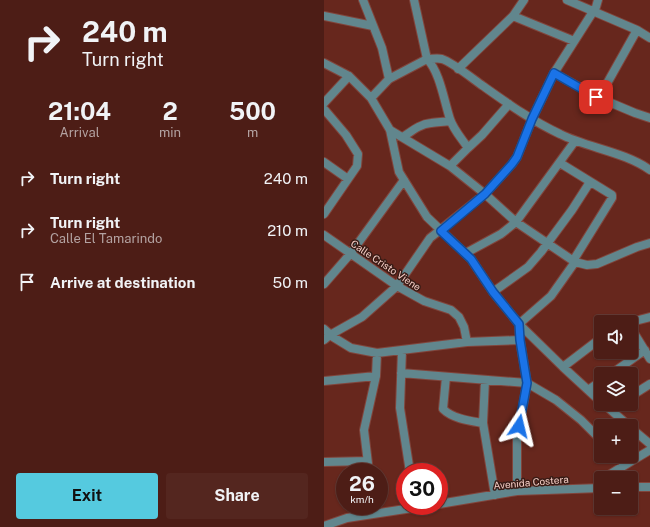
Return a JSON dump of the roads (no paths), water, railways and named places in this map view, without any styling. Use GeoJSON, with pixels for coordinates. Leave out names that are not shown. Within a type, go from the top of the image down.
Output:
{"type":"FeatureCollection","features":[{"type":"Feature","properties":{"kind":"street"},"geometry":{"type":"LineString","coordinates":[[363,0],[382,48],[389,79]]}},
{"type":"Feature","properties":{"kind":"street"},"geometry":{"type":"LineString","coordinates":[[414,0],[427,59],[432,64],[442,91],[450,121],[468,148]]}},
{"type":"Feature","properties":{"kind":"street"},"geometry":{"type":"LineString","coordinates":[[458,69],[513,16],[524,0]]}},
{"type":"Feature","properties":{"kind":"street"},"geometry":{"type":"LineString","coordinates":[[567,0],[637,30],[650,38]]}},
{"type":"Feature","properties":{"kind":"street"},"geometry":{"type":"LineString","coordinates":[[326,334],[362,317],[397,286],[430,238],[441,231],[485,194],[512,164],[517,157],[532,119],[554,73],[593,12],[598,0]]}},
{"type":"Feature","properties":{"kind":"street"},"geometry":{"type":"LineString","coordinates":[[324,16],[373,26]]}},
{"type":"Feature","properties":{"kind":"street"},"geometry":{"type":"LineString","coordinates":[[513,16],[574,40]]}},
{"type":"Feature","properties":{"kind":"street"},"geometry":{"type":"LineString","coordinates":[[596,97],[605,87],[637,30]]}},
{"type":"Feature","properties":{"kind":"street"},"geometry":{"type":"LineString","coordinates":[[371,98],[389,79],[427,59],[442,59],[532,119],[575,141],[639,162],[650,170]]}},
{"type":"Feature","properties":{"kind":"street"},"geometry":{"type":"LineString","coordinates":[[324,63],[349,76],[371,98],[390,130],[398,172],[427,217],[466,253],[493,292],[519,324],[594,396]]}},
{"type":"Feature","properties":{"kind":"street"},"geometry":{"type":"LineString","coordinates":[[554,73],[596,97],[650,118]]}},
{"type":"Feature","properties":{"kind":"street"},"geometry":{"type":"LineString","coordinates":[[324,103],[349,76]]}},
{"type":"Feature","properties":{"kind":"street"},"geometry":{"type":"LineString","coordinates":[[450,166],[482,135],[509,104]]}},
{"type":"Feature","properties":{"kind":"street"},"geometry":{"type":"LineString","coordinates":[[324,109],[346,135],[358,154],[357,166],[324,214]]}},
{"type":"Feature","properties":{"kind":"street"},"geometry":{"type":"LineString","coordinates":[[403,137],[418,127],[431,123],[450,121]]}},
{"type":"Feature","properties":{"kind":"street"},"geometry":{"type":"LineString","coordinates":[[390,130],[450,166],[485,194],[516,222],[574,261],[587,265],[597,264],[650,243]]}},
{"type":"Feature","properties":{"kind":"street"},"geometry":{"type":"LineString","coordinates":[[466,253],[501,234],[516,222],[575,141]]}},
{"type":"Feature","properties":{"kind":"street"},"geometry":{"type":"LineString","coordinates":[[324,162],[348,179]]}},
{"type":"Feature","properties":{"kind":"street"},"geometry":{"type":"LineString","coordinates":[[519,324],[551,296],[612,198],[610,193],[560,163]]}},
{"type":"Feature","properties":{"kind":"street"},"geometry":{"type":"LineString","coordinates":[[324,284],[351,253],[404,180]]}},
{"type":"Feature","properties":{"kind":"street"},"geometry":{"type":"LineString","coordinates":[[493,292],[528,267],[548,243],[590,182]]}},
{"type":"Feature","properties":{"kind":"street","name":"Calle Cristo Viene"},"geometry":{"type":"LineString","coordinates":[[324,235],[397,286],[424,301],[451,310],[459,317],[464,327],[467,342]]}},
{"type":"Feature","properties":{"kind":"street"},"geometry":{"type":"LineString","coordinates":[[638,320],[650,317]]}},
{"type":"Feature","properties":{"kind":"street"},"geometry":{"type":"LineString","coordinates":[[517,491],[517,440],[527,383],[519,324]]}},
{"type":"Feature","properties":{"kind":"street"},"geometry":{"type":"LineString","coordinates":[[326,334],[352,348],[377,353],[467,342],[520,340]]}},
{"type":"Feature","properties":{"kind":"street"},"geometry":{"type":"LineString","coordinates":[[638,339],[650,359]]}},
{"type":"Feature","properties":{"kind":"street"},"geometry":{"type":"LineString","coordinates":[[563,367],[594,343]]}},
{"type":"Feature","properties":{"kind":"street"},"geometry":{"type":"LineString","coordinates":[[402,350],[400,408],[409,463]]}},
{"type":"Feature","properties":{"kind":"street"},"geometry":{"type":"LineString","coordinates":[[621,367],[645,350]]}},
{"type":"Feature","properties":{"kind":"street"},"geometry":{"type":"LineString","coordinates":[[324,462],[367,462],[364,430],[376,376],[377,353]]}},
{"type":"Feature","properties":{"kind":"street"},"geometry":{"type":"LineString","coordinates":[[401,373],[527,383],[556,400],[581,420],[594,433]]}},
{"type":"Feature","properties":{"kind":"street"},"geometry":{"type":"LineString","coordinates":[[324,381],[376,376]]}},
{"type":"Feature","properties":{"kind":"street"},"geometry":{"type":"LineString","coordinates":[[446,377],[444,409],[450,415],[472,422],[484,423]]}},
{"type":"Feature","properties":{"kind":"street"},"geometry":{"type":"LineString","coordinates":[[485,380],[484,423],[495,495]]}},
{"type":"Feature","properties":{"kind":"street"},"geometry":{"type":"LineString","coordinates":[[638,392],[650,384]]}},
{"type":"Feature","properties":{"kind":"street"},"geometry":{"type":"LineString","coordinates":[[588,390],[594,386]]}},
{"type":"Feature","properties":{"kind":"street"},"geometry":{"type":"LineString","coordinates":[[612,411],[621,419]]}},
{"type":"Feature","properties":{"kind":"street"},"geometry":{"type":"LineString","coordinates":[[638,434],[650,444]]}},
{"type":"Feature","properties":{"kind":"street"},"geometry":{"type":"LineString","coordinates":[[614,471],[650,450]]}},
{"type":"Feature","properties":{"kind":"street"},"geometry":{"type":"LineString","coordinates":[[589,488],[594,485]]}},
{"type":"Feature","properties":{"kind":"street"},"geometry":{"type":"LineString","coordinates":[[638,487],[650,487]]}},
{"type":"Feature","properties":{"kind":"street","name":"Avenida Costera"},"geometry":{"type":"LineString","coordinates":[[448,503],[517,491],[594,488]]}},
{"type":"Feature","properties":{"kind":"street"},"geometry":{"type":"LineString","coordinates":[[324,526],[357,515]]}}]}
